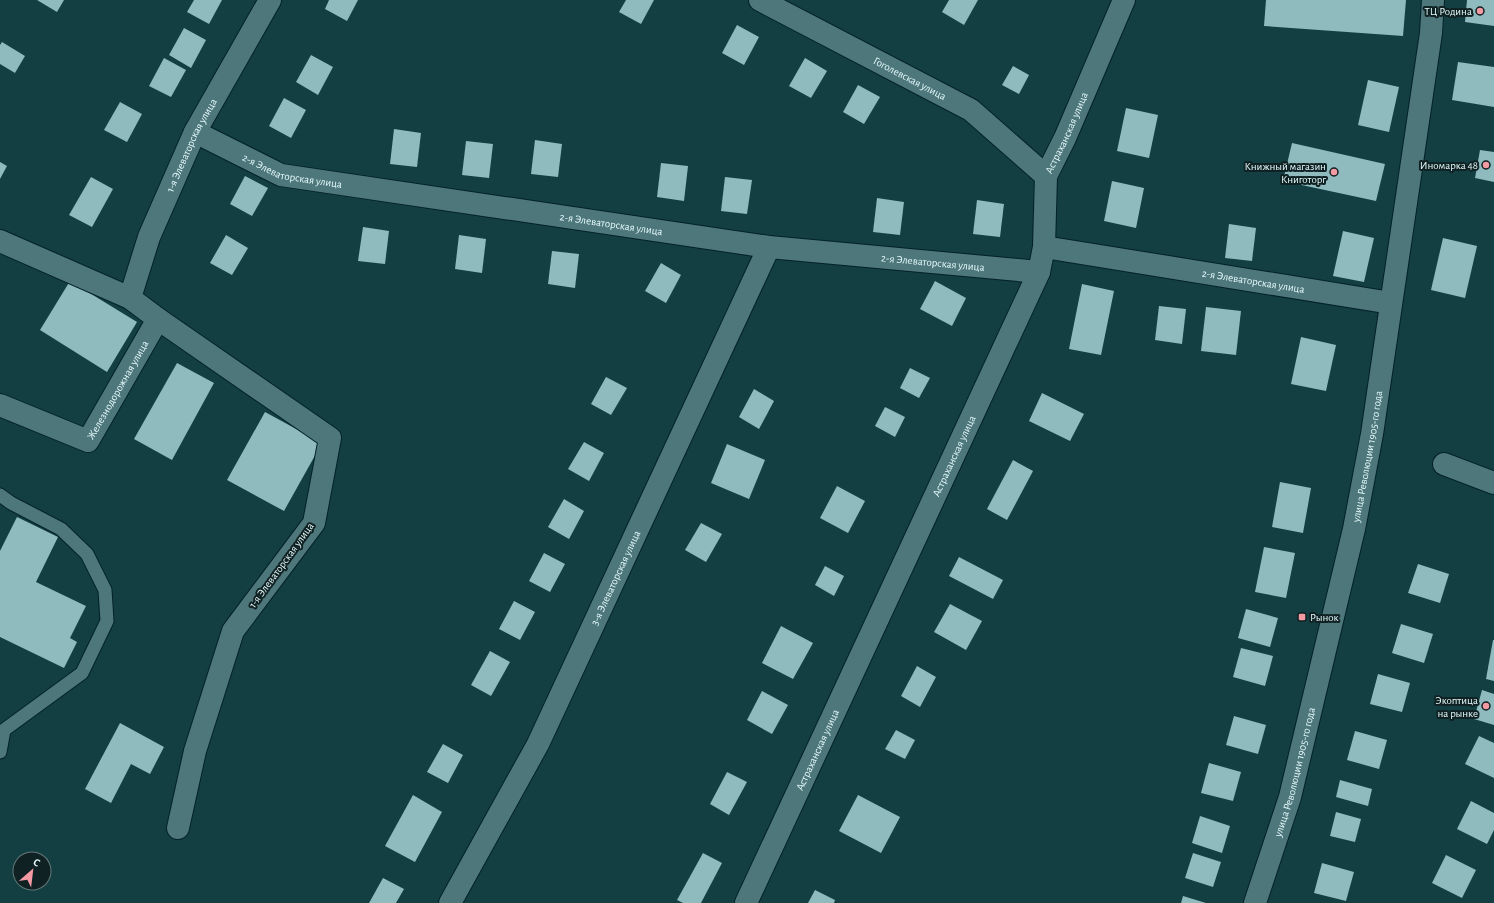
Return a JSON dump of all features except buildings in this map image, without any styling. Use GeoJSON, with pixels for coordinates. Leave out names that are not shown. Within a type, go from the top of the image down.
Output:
{"type":"FeatureCollection","features":[{"type":"Feature","properties":{"kind":"street","name":"1-я Элеваторская улица"},"geometry":{"type":"LineString","coordinates":[[130,298],[149,237],[194,132],[270,0]]}},
{"type":"Feature","properties":{"kind":"street","name":"Гоголевская улица"},"geometry":{"type":"LineString","coordinates":[[760,0],[971,110],[1046,176]]}},
{"type":"Feature","properties":{"kind":"street","name":"Астраханская улица"},"geometry":{"type":"LineString","coordinates":[[746,903],[1039,272],[1044,247],[1046,176],[1065,138],[1124,0]]}},
{"type":"Feature","properties":{"kind":"street","name":"улица Революции 1905-го года"},"geometry":{"type":"LineString","coordinates":[[1255,903],[1290,797],[1354,529],[1372,434],[1431,33],[1433,0]]}},
{"type":"Feature","properties":{"kind":"street","name":"2-я Элеваторская улица"},"geometry":{"type":"LineString","coordinates":[[194,132],[281,175],[769,247],[1039,272]]}},
{"type":"Feature","properties":{"kind":"street","name":"1-я Элеваторская улица"},"geometry":{"type":"LineString","coordinates":[[0,241],[130,298],[330,438],[314,523],[233,631],[195,751],[178,828]]}},
{"type":"Feature","properties":{"kind":"street","name":"3-я Элеваторская улица"},"geometry":{"type":"LineString","coordinates":[[450,903],[538,744],[769,247]]}},
{"type":"Feature","properties":{"kind":"street","name":"2-я Элеваторская улица"},"geometry":{"type":"LineString","coordinates":[[1044,247],[1391,303]]}},
{"type":"Feature","properties":{"kind":"street","name":"Железнодорожная улица"},"geometry":{"type":"LineString","coordinates":[[0,405],[88,441],[158,319]]}},
{"type":"Feature","properties":{"kind":"street"},"geometry":{"type":"LineString","coordinates":[[1444,464],[1494,483]]}},
{"type":"Feature","properties":{"kind":"lane"},"geometry":{"type":"LineString","coordinates":[[0,495],[11,503],[61,529],[87,554],[105,590],[107,621],[82,673],[2,725],[0,752]]}},
{"type":"Feature","properties":{"kind":"place","name":"ТЦ Родина"},"geometry":{"type":"Point","coordinates":[1480,11]}},
{"type":"Feature","properties":{"kind":"place","name":"Иномарка 48"},"geometry":{"type":"Point","coordinates":[1486,165]}},
{"type":"Feature","properties":{"kind":"place","name":"Книжный магазин Книготорг"},"geometry":{"type":"Point","coordinates":[1334,172]}},
{"type":"Feature","properties":{"kind":"place","name":"Рынок"},"geometry":{"type":"Point","coordinates":[1302,617]}},
{"type":"Feature","properties":{"kind":"place","name":"Экоптица на рынке"},"geometry":{"type":"Point","coordinates":[1486,706]}}]}
